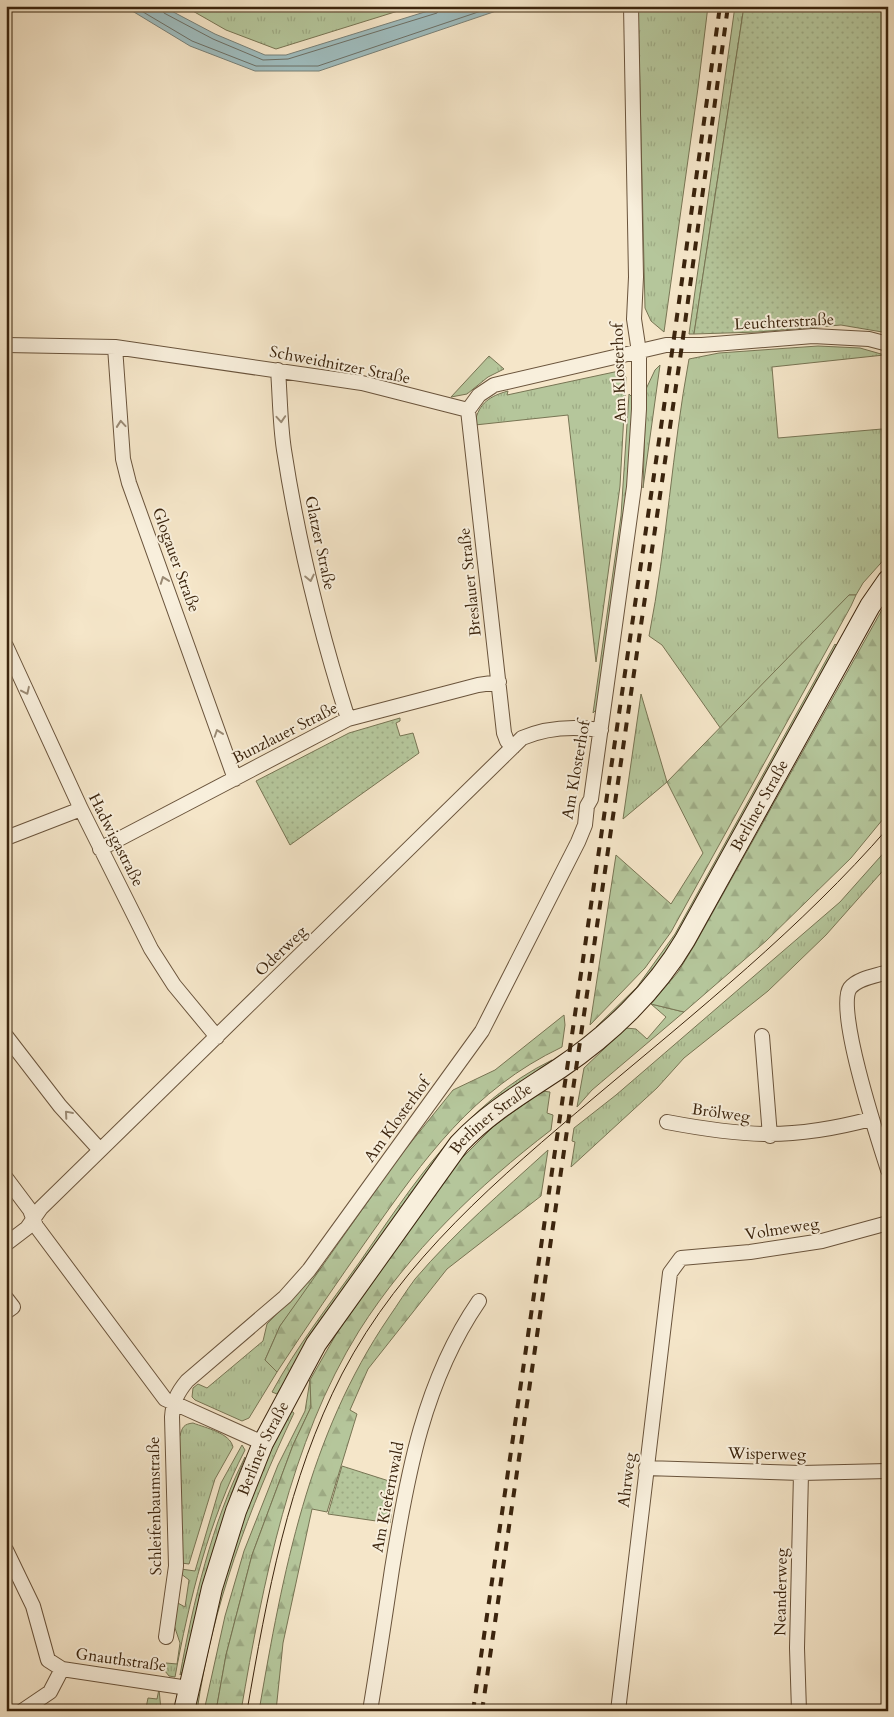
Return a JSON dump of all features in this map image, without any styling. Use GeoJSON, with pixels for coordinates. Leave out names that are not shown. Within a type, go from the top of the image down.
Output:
{"type":"FeatureCollection","features":[{"type":"Feature","properties":{"kind":"main road","name":"Berliner Straße"},"geometry":{"type":"LineString","coordinates":[[184,1711],[203,1620],[245,1485],[264,1443],[316,1344],[450,1154],[487,1117],[512,1098],[560,1068],[606,1033],[645,994],[669,965],[686,940],[870,606],[888,580]]}},
{"type":"Feature","properties":{"kind":"street","name":"Am Klosterhof"},"geometry":{"type":"LineString","coordinates":[[173,1404],[178,1391],[187,1381],[285,1297],[309,1270],[469,1051],[518,962],[585,825],[601,730],[634,487],[639,435],[639,352],[634,319],[636,277],[631,6]]}},
{"type":"Feature","properties":{"kind":"street","name":"Leuchterstraße"},"geometry":{"type":"LineString","coordinates":[[639,352],[657,346],[812,336],[868,339],[888,344]]}},
{"type":"Feature","properties":{"kind":"street","name":"Schweidnitzer Straße"},"geometry":{"type":"LineString","coordinates":[[6,345],[115,347],[362,383],[468,410]]}},
{"type":"Feature","properties":{"kind":"street","name":"Glogauer Straße"},"geometry":{"type":"LineString","coordinates":[[115,347],[123,459],[235,779]]}},
{"type":"Feature","properties":{"kind":"street"},"geometry":{"type":"LineString","coordinates":[[468,410],[479,395],[494,386],[639,352]]}},
{"type":"Feature","properties":{"kind":"street","name":"Glatzer Straße"},"geometry":{"type":"LineString","coordinates":[[278,370],[283,448],[302,544],[324,642],[348,719]]}},
{"type":"Feature","properties":{"kind":"street","name":"Breslauer Straße"},"geometry":{"type":"LineString","coordinates":[[468,410],[504,733],[507,741],[513,747]]}},
{"type":"Feature","properties":{"kind":"street","name":"Hadwigastraße"},"geometry":{"type":"LineString","coordinates":[[6,646],[80,809],[151,949],[174,986],[217,1037]]}},
{"type":"Feature","properties":{"kind":"street","name":"Bunzlauer Straße"},"geometry":{"type":"LineString","coordinates":[[100,849],[348,719],[478,685],[498,682]]}},
{"type":"Feature","properties":{"kind":"street","name":"Oderweg"},"geometry":{"type":"LineString","coordinates":[[6,1244],[28,1228],[41,1208],[522,738],[544,731],[570,728],[601,730]]}},
{"type":"Feature","properties":{"kind":"street"},"geometry":{"type":"LineString","coordinates":[[6,838],[80,809]]}},
{"type":"Feature","properties":{"kind":"street"},"geometry":{"type":"LineString","coordinates":[[888,972],[858,981],[849,989],[846,1000],[849,1022],[871,1120],[888,1170]]}},
{"type":"Feature","properties":{"kind":"street"},"geometry":{"type":"LineString","coordinates":[[6,1036],[55,1098],[100,1150]]}},
{"type":"Feature","properties":{"kind":"street","name":"Brölweg"},"geometry":{"type":"LineString","coordinates":[[762,1036],[770,1136]]}},
{"type":"Feature","properties":{"kind":"street","name":"Brölweg"},"geometry":{"type":"LineString","coordinates":[[667,1122],[720,1132],[770,1136],[835,1129],[871,1120]]}},
{"type":"Feature","properties":{"kind":"street"},"geometry":{"type":"LineString","coordinates":[[6,1178],[30,1210],[36,1226],[158,1392],[173,1404],[264,1443]]}},
{"type":"Feature","properties":{"kind":"street","name":"Volmeweg"},"geometry":{"type":"LineString","coordinates":[[681,1258],[750,1252],[822,1241],[888,1223]]}},
{"type":"Feature","properties":{"kind":"street","name":"Ahrweg"},"geometry":{"type":"LineString","coordinates":[[618,1711],[670,1272],[681,1258]]}},
{"type":"Feature","properties":{"kind":"street"},"geometry":{"type":"LineString","coordinates":[[6,1298],[13,1307],[6,1312]]}},
{"type":"Feature","properties":{"kind":"street","name":"Am Kiefernwald"},"geometry":{"type":"LineString","coordinates":[[370,1711],[404,1488],[416,1440],[436,1382],[464,1324],[479,1301]]}},
{"type":"Feature","properties":{"kind":"street","name":"Schleifenbaumstraße"},"geometry":{"type":"LineString","coordinates":[[166,1637],[176,1566],[173,1404]]}},
{"type":"Feature","properties":{"kind":"street","name":"Wisperweg"},"geometry":{"type":"LineString","coordinates":[[646,1468],[801,1473],[888,1471]]}},
{"type":"Feature","properties":{"kind":"street","name":"Neanderweg"},"geometry":{"type":"LineString","coordinates":[[799,1711],[797,1648],[801,1473]]}},
{"type":"Feature","properties":{"kind":"street","name":"Gnauthstraße"},"geometry":{"type":"LineString","coordinates":[[6,1550],[34,1606],[48,1660],[62,1669],[188,1688]]}},
{"type":"Feature","properties":{"kind":"street"},"geometry":{"type":"LineString","coordinates":[[22,1711],[50,1692],[62,1669]]}},
{"type":"Feature","properties":{"kind":"green space"},"geometry":{"type":"Polygon","coordinates":[[[184,6],[414,6],[276,49],[226,30],[184,6]]]}},
{"type":"Feature","properties":{"kind":"green space"},"geometry":{"type":"Polygon","coordinates":[[[638,6],[708,6],[664,332],[651,321],[645,308],[638,6]]]}},
{"type":"Feature","properties":{"kind":"green space"},"geometry":{"type":"Polygon","coordinates":[[[735,6],[744,6],[694,334],[689,334],[735,6]]]}},
{"type":"Feature","properties":{"kind":"green space"},"geometry":{"type":"Polygon","coordinates":[[[744,6],[888,6],[888,333],[841,325],[758,332],[694,334],[744,6]]]}},
{"type":"Feature","properties":{"kind":"green space"},"geometry":{"type":"Polygon","coordinates":[[[818,346],[860,348],[888,356],[888,366],[886,367],[884,355],[772,367],[778,438],[882,429],[883,442],[888,444],[888,555],[863,583],[856,595],[849,595],[721,729],[662,645],[649,636],[689,359],[719,353],[818,346]]]}},
{"type":"Feature","properties":{"kind":"green space"},"geometry":{"type":"Polygon","coordinates":[[[489,356],[504,369],[488,377],[467,394],[451,397],[489,356]]]}},
{"type":"Feature","properties":{"kind":"green space"},"geometry":{"type":"Polygon","coordinates":[[[660,365],[643,488],[646,389],[655,370],[660,365]]]}},
{"type":"Feature","properties":{"kind":"green space"},"geometry":{"type":"Polygon","coordinates":[[[619,371],[626,377],[620,486],[596,662],[568,415],[475,425],[475,422],[482,405],[502,393],[508,391],[507,395],[619,371]]]}},
{"type":"Feature","properties":{"kind":"green space"},"geometry":{"type":"Polygon","coordinates":[[[629,394],[634,399],[629,487],[598,708],[593,713],[621,516],[629,394]]]}},
{"type":"Feature","properties":{"kind":"green space"},"geometry":{"type":"Polygon","coordinates":[[[849,595],[856,595],[671,932],[645,968],[590,1025],[616,855],[671,904],[703,853],[667,782],[849,595]]]}},
{"type":"Feature","properties":{"kind":"green space"},"geometry":{"type":"Polygon","coordinates":[[[888,599],[888,813],[851,858],[766,941],[684,1012],[651,1004],[678,972],[694,946],[888,599]]]}},
{"type":"Feature","properties":{"kind":"green space"},"geometry":{"type":"Polygon","coordinates":[[[835,644],[839,648],[663,961],[599,1030],[596,1027],[637,987],[675,934],[835,644]]]}},
{"type":"Feature","properties":{"kind":"green space"},"geometry":{"type":"Polygon","coordinates":[[[641,694],[667,782],[623,819],[641,694]]]}},
{"type":"Feature","properties":{"kind":"green space"},"geometry":{"type":"Polygon","coordinates":[[[400,718],[400,721],[396,723],[400,736],[413,733],[419,753],[290,845],[256,781],[349,733],[400,718]]]}},
{"type":"Feature","properties":{"kind":"green space"},"geometry":{"type":"Polygon","coordinates":[[[888,848],[888,865],[826,935],[768,991],[684,1058],[657,1088],[571,1167],[575,1142],[572,1141],[574,1128],[616,1095],[840,902],[888,848]]]}},
{"type":"Feature","properties":{"kind":"green space"},"geometry":{"type":"Polygon","coordinates":[[[651,1004],[684,1012],[592,1090],[577,1107],[584,1068],[626,1028],[636,1029],[647,1039],[666,1017],[651,1004]]]}},
{"type":"Feature","properties":{"kind":"green space"},"geometry":{"type":"Polygon","coordinates":[[[564,1015],[565,1025],[562,1047],[530,1064],[502,1084],[476,1105],[453,1128],[410,1180],[334,1287],[277,1372],[265,1360],[280,1326],[400,1156],[453,1090],[495,1070],[564,1015]]]}},
{"type":"Feature","properties":{"kind":"green space"},"geometry":{"type":"Polygon","coordinates":[[[552,1060],[554,1063],[508,1092],[309,1341],[277,1394],[272,1392],[314,1326],[400,1204],[443,1148],[492,1099],[521,1078],[552,1060]]]}},
{"type":"Feature","properties":{"kind":"green space"},"geometry":{"type":"Polygon","coordinates":[[[542,1091],[550,1092],[547,1113],[553,1115],[551,1130],[471,1197],[422,1247],[359,1331],[335,1374],[297,1466],[282,1515],[259,1613],[241,1711],[216,1711],[226,1655],[252,1555],[293,1445],[311,1407],[310,1380],[338,1331],[459,1161],[494,1126],[542,1091]]]}},
{"type":"Feature","properties":{"kind":"green space"},"geometry":{"type":"Polygon","coordinates":[[[548,1150],[541,1196],[447,1269],[368,1369],[350,1410],[357,1414],[327,1512],[312,1509],[283,1643],[276,1711],[259,1711],[278,1608],[303,1506],[319,1457],[338,1409],[361,1362],[415,1279],[463,1229],[548,1150]]]}},
{"type":"Feature","properties":{"kind":"green space"},"geometry":{"type":"Polygon","coordinates":[[[326,1263],[280,1326],[265,1360],[277,1372],[249,1418],[242,1421],[195,1400],[192,1397],[193,1388],[198,1384],[207,1388],[263,1341],[267,1324],[326,1263]]]}},
{"type":"Feature","properties":{"kind":"green space"},"geometry":{"type":"Polygon","coordinates":[[[310,1380],[311,1407],[293,1445],[252,1555],[226,1655],[216,1711],[204,1711],[225,1616],[244,1551],[278,1465],[305,1411],[310,1380]]]}},
{"type":"Feature","properties":{"kind":"green space"},"geometry":{"type":"Polygon","coordinates":[[[290,1410],[294,1413],[262,1485],[234,1559],[212,1634],[197,1711],[192,1711],[232,1548],[267,1459],[290,1410]]]}},
{"type":"Feature","properties":{"kind":"green space"},"geometry":{"type":"Polygon","coordinates":[[[193,1423],[211,1429],[227,1438],[233,1447],[215,1479],[189,1564],[181,1563],[176,1436],[180,1436],[185,1425],[193,1423]]]}},
{"type":"Feature","properties":{"kind":"green space"},"geometry":{"type":"Polygon","coordinates":[[[242,1445],[245,1450],[221,1504],[202,1561],[175,1677],[169,1676],[165,1671],[166,1663],[177,1664],[180,1643],[173,1622],[176,1602],[185,1607],[189,1580],[180,1573],[181,1569],[195,1571],[221,1483],[242,1445]]]}},
{"type":"Feature","properties":{"kind":"green space"},"geometry":{"type":"Polygon","coordinates":[[[245,1457],[230,1498],[185,1668],[180,1675],[191,1620],[213,1536],[233,1482],[245,1457]]]}},
{"type":"Feature","properties":{"kind":"green space"},"geometry":{"type":"Polygon","coordinates":[[[342,1466],[389,1481],[395,1489],[390,1523],[328,1514],[342,1466]]]}},
{"type":"Feature","properties":{"kind":"green space"},"geometry":{"type":"Polygon","coordinates":[[[159,1689],[161,1710],[146,1708],[148,1698],[157,1699],[159,1689]]]}},
{"type":"Feature","properties":{"kind":"water"},"geometry":{"type":"Polygon","coordinates":[[[124,6],[162,6],[215,34],[265,55],[286,55],[444,6],[511,6],[319,71],[255,71],[190,46],[124,6]]]}},
{"type":"Feature","properties":{"kind":"tram line"},"geometry":{"type":"LineString","coordinates":[[247,1711],[282,1539],[293,1496],[307,1455],[323,1414],[342,1374],[366,1332],[393,1294],[423,1257],[489,1190],[747,968],[820,900],[888,828]]}},
{"type":"Feature","properties":{"kind":"railway"},"geometry":{"type":"LineString","coordinates":[[473,1711],[673,345],[720,6]]}},
{"type":"Feature","properties":{"kind":"railway"},"geometry":{"type":"LineString","coordinates":[[482,1711],[682,345],[728,6]]}}]}
